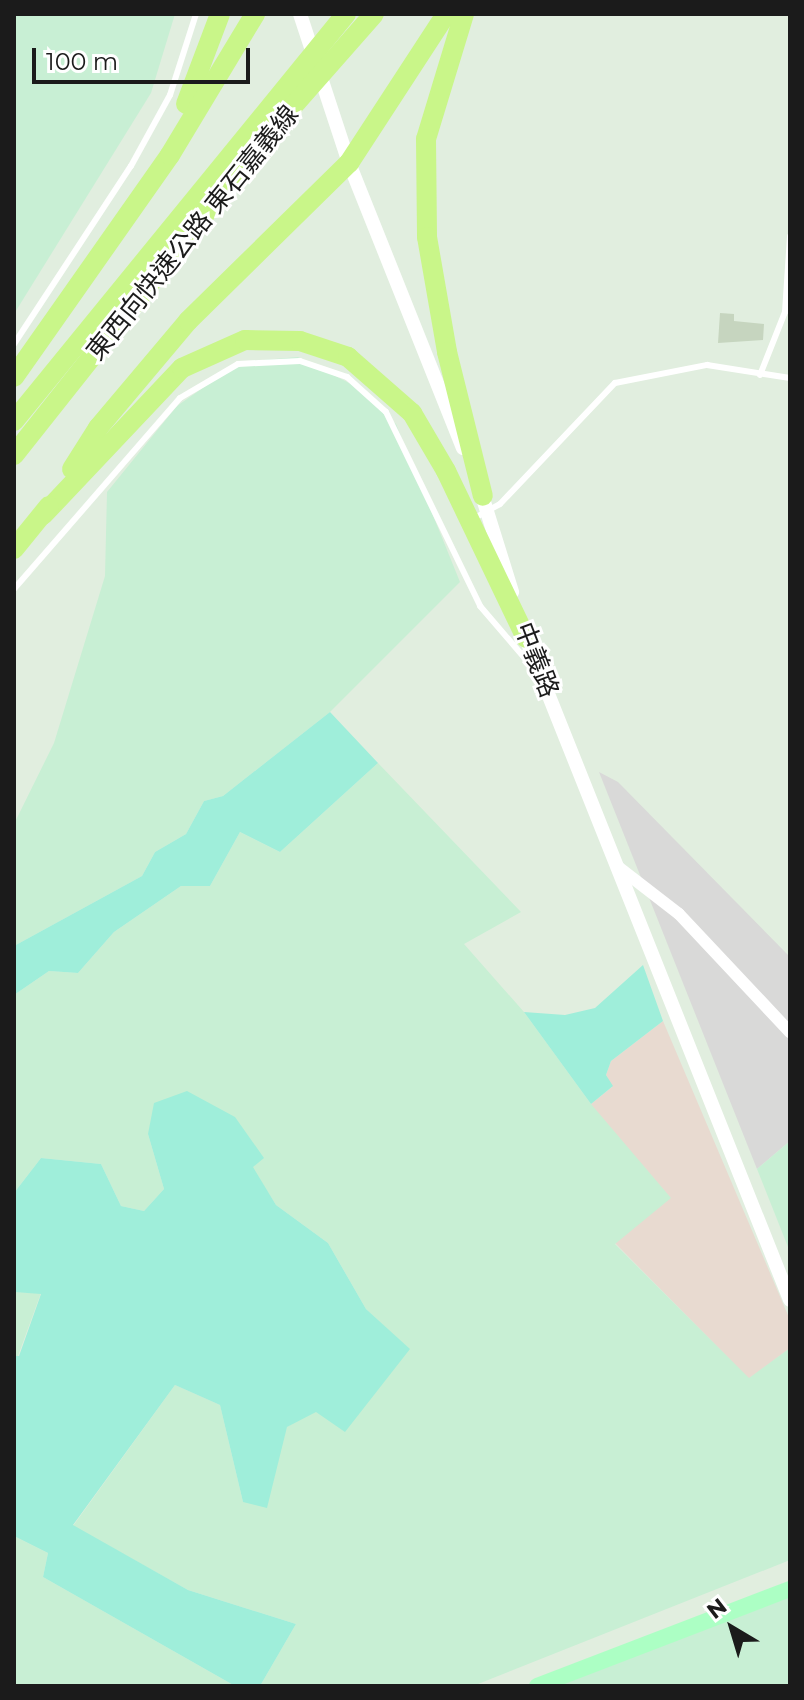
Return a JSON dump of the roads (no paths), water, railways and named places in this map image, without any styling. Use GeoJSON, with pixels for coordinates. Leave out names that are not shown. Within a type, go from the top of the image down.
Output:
{"type":"FeatureCollection","features":[{"type":"Feature","properties":{"kind":"highway"},"geometry":{"type":"LineString","coordinates":[[122,219],[195,88],[220,14]]}},
{"type":"Feature","properties":{"kind":"highway"},"geometry":{"type":"LineString","coordinates":[[14,377],[122,219],[170,155],[255,14]]}},
{"type":"Feature","properties":{"kind":"highway","name":"東西向快速公路 東石嘉義線"},"geometry":{"type":"LineString","coordinates":[[14,455],[374,14]]}},
{"type":"Feature","properties":{"kind":"highway"},"geometry":{"type":"LineString","coordinates":[[43,515],[98,428],[188,321],[349,163],[446,14]]}},
{"type":"Feature","properties":{"kind":"highway"},"geometry":{"type":"LineString","coordinates":[[464,14],[426,139],[427,237],[447,352],[486,504]]}},
{"type":"Feature","properties":{"kind":"highway","name":"東西向快速公路 東石嘉義線"},"geometry":{"type":"LineString","coordinates":[[14,421],[345,15]]}},
{"type":"Feature","properties":{"kind":"highway"},"geometry":{"type":"LineString","coordinates":[[14,549],[182,368],[213,350],[274,337],[348,357],[382,383],[429,438],[526,638]]}},
{"type":"Feature","properties":{"kind":"main road"},"geometry":{"type":"LineString","coordinates":[[537,1686],[790,1589]]}},
{"type":"Feature","properties":{"kind":"street","name":"中義路"},"geometry":{"type":"LineString","coordinates":[[300,14],[349,163],[486,504],[526,638],[790,1300]]}},
{"type":"Feature","properties":{"kind":"street"},"geometry":{"type":"LineString","coordinates":[[615,864],[679,914],[790,1032]]}},
{"type":"Feature","properties":{"kind":"lane"},"geometry":{"type":"LineString","coordinates":[[14,344],[164,107],[196,14]]}},
{"type":"Feature","properties":{"kind":"lane"},"geometry":{"type":"LineString","coordinates":[[760,375],[785,312],[790,236]]}},
{"type":"Feature","properties":{"kind":"lane"},"geometry":{"type":"LineString","coordinates":[[14,589],[180,398],[238,364],[300,361],[347,377],[386,412],[480,606],[523,659],[542,675]]}},
{"type":"Feature","properties":{"kind":"lane"},"geometry":{"type":"LineString","coordinates":[[468,521],[615,383],[707,365],[790,378]]}}]}
